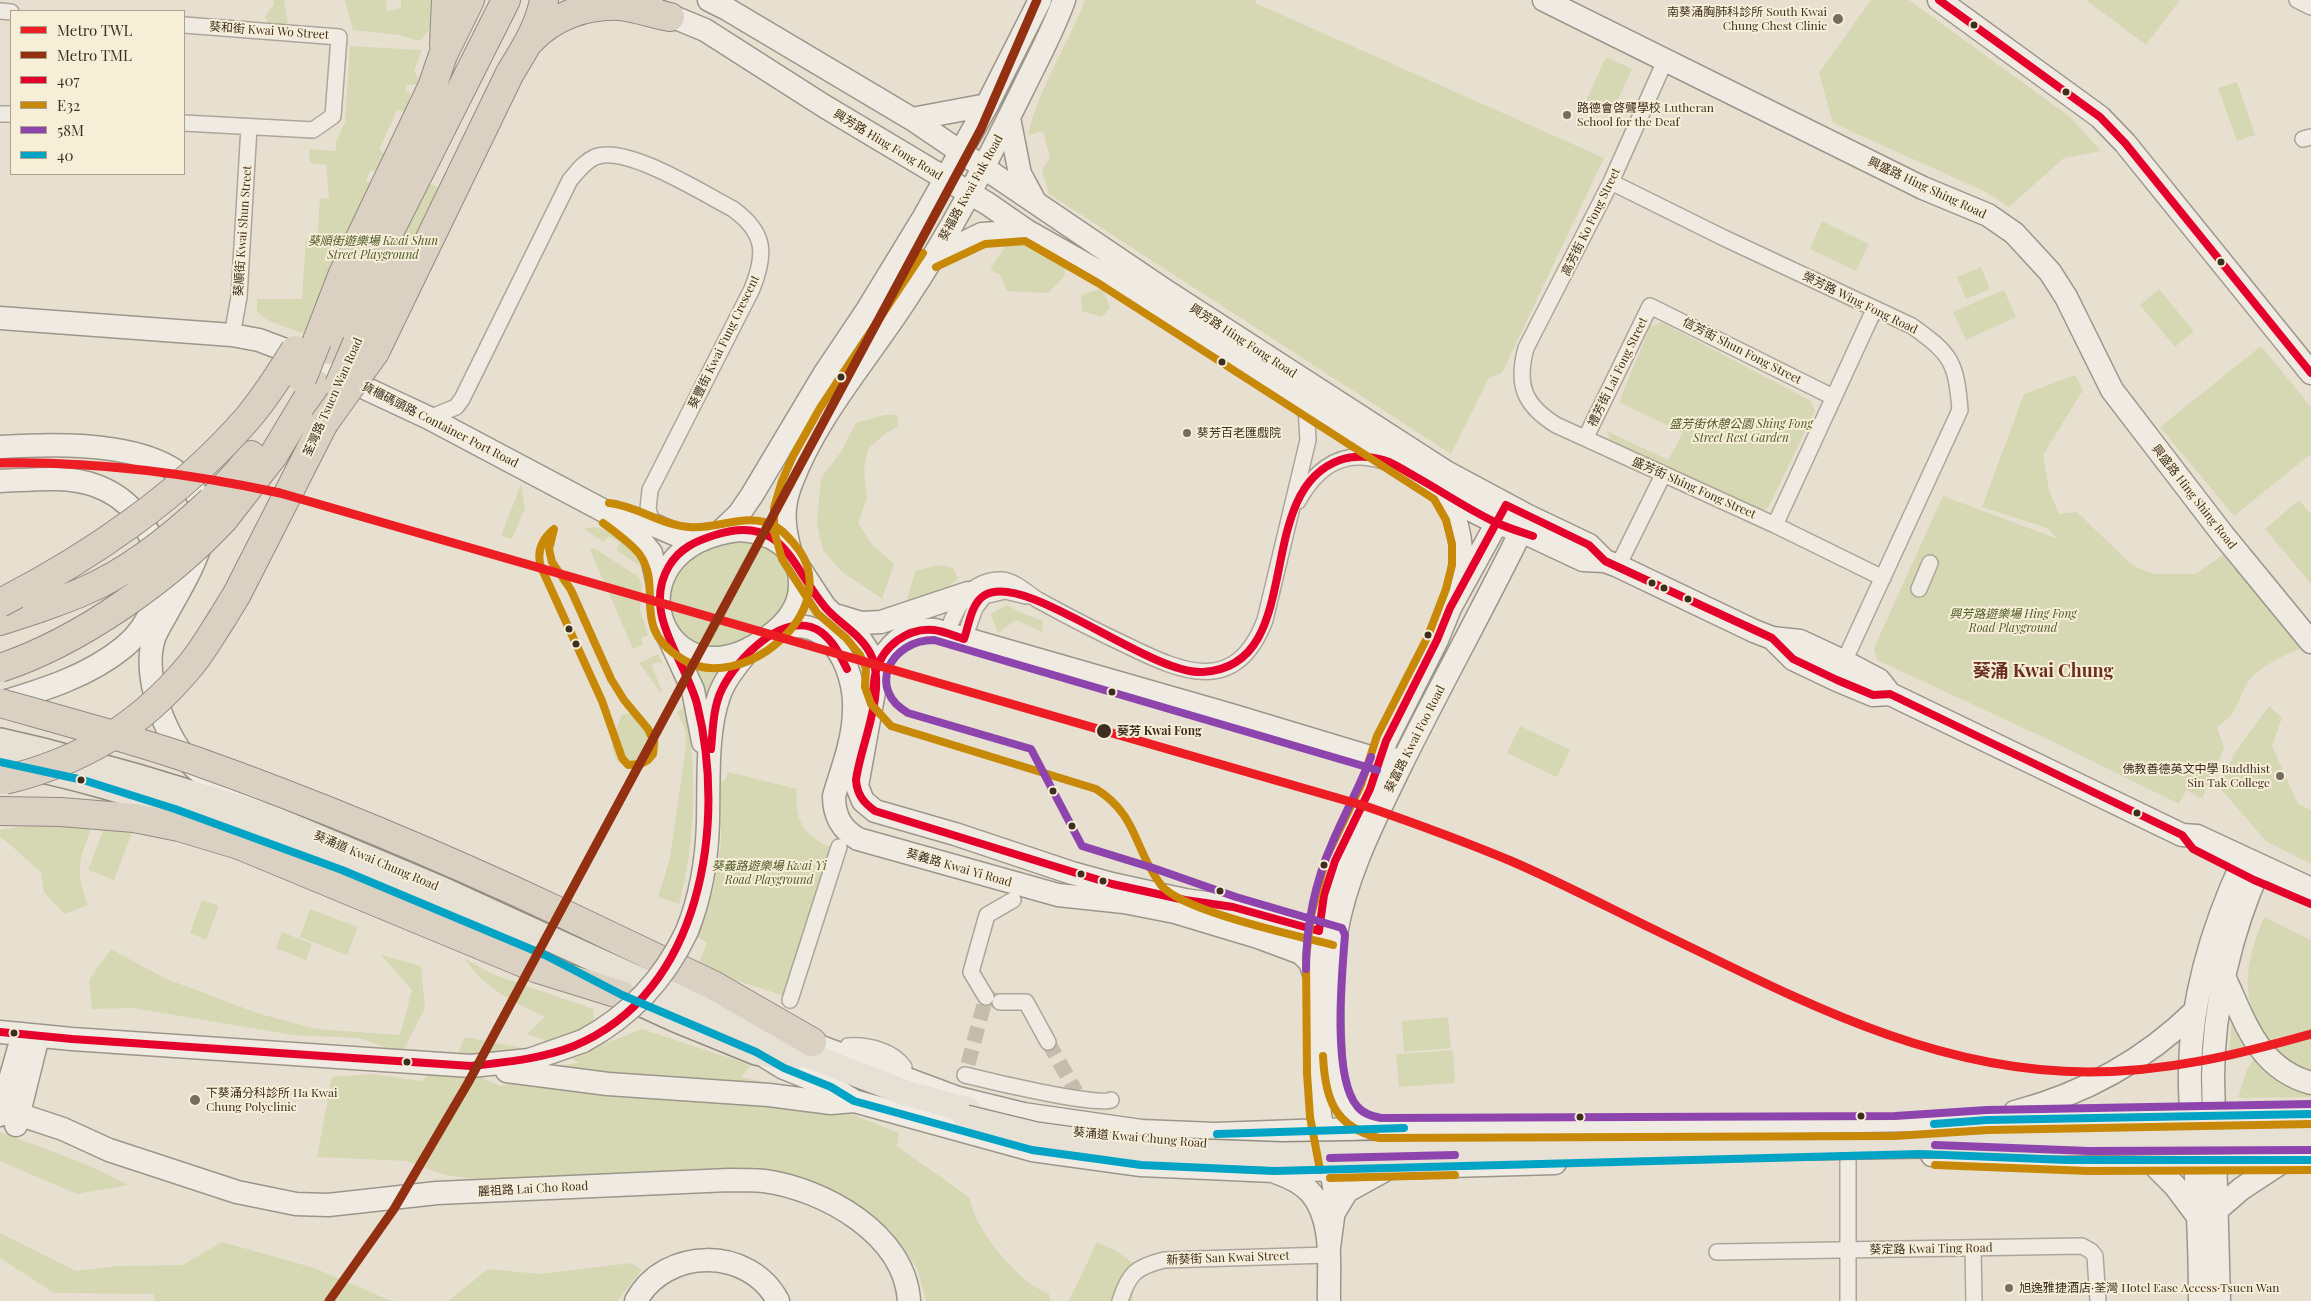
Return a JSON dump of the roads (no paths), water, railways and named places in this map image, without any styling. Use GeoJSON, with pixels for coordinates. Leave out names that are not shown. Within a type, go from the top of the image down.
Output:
{"type":"FeatureCollection","features":[{"type":"Feature","properties":{"kind":"highway"},"geometry":{"type":"LineString","coordinates":[[443,55],[446,0]]}},
{"type":"Feature","properties":{"kind":"highway"},"geometry":{"type":"LineString","coordinates":[[0,620],[37,609],[85,591],[139,560],[176,532],[211,501],[240,470],[279,418],[302,379],[342,276],[432,87],[443,55],[470,0]]}},
{"type":"Feature","properties":{"kind":"highway","name":"荃灣路 Tsuen Wan Road"},"geometry":{"type":"LineString","coordinates":[[0,668],[63,640],[114,612],[208,537],[284,440],[316,384],[330,350],[506,0]]}},
{"type":"Feature","properties":{"kind":"highway","name":"荃灣路 Tsuen Wan Road"},"geometry":{"type":"LineString","coordinates":[[0,781],[38,772],[80,755],[118,733],[149,710],[190,666],[237,594],[324,423],[357,342],[529,0]]}},
{"type":"Feature","properties":{"kind":"highway"},"geometry":{"type":"LineString","coordinates":[[324,423],[375,352],[492,114],[510,73],[527,44],[541,14],[544,0]]}},
{"type":"Feature","properties":{"kind":"highway"},"geometry":{"type":"LineString","coordinates":[[527,44],[541,29],[562,17],[599,6],[663,9]]}},
{"type":"Feature","properties":{"kind":"highway"},"geometry":{"type":"LineString","coordinates":[[0,603],[26,590],[102,542],[177,488],[247,419],[277,379],[342,276]]}},
{"type":"Feature","properties":{"kind":"highway"},"geometry":{"type":"LineString","coordinates":[[302,379],[330,350]]}},
{"type":"Feature","properties":{"kind":"highway"},"geometry":{"type":"LineString","coordinates":[[0,703],[192,760],[295,799],[446,861],[560,912],[713,985],[812,1042]]}},
{"type":"Feature","properties":{"kind":"highway"},"geometry":{"type":"LineString","coordinates":[[0,812],[70,812],[134,818],[179,827],[239,845],[384,903],[538,969],[622,995]]}},
{"type":"Feature","properties":{"kind":"main road","name":"興芳路 Hing Fong Road"},"geometry":{"type":"LineString","coordinates":[[635,0],[663,9],[705,30],[945,180],[1103,274],[1306,407],[1441,492],[1524,524],[1589,545],[1611,564],[1772,638],[1793,659],[1840,671],[1873,695],[1890,694],[2182,835],[2193,849],[2249,870],[2311,889]]}},
{"type":"Feature","properties":{"kind":"main road","name":"興芳路 Hing Fong Road"},"geometry":{"type":"LineString","coordinates":[[709,0],[912,119],[1163,289],[1446,472],[1502,514]]}},
{"type":"Feature","properties":{"kind":"main road","name":"興盛路 Hing Shing Road"},"geometry":{"type":"LineString","coordinates":[[1544,0],[1923,188],[1988,215],[2014,233],[2050,272],[2066,297],[2112,390],[2224,536],[2311,642]]}},
{"type":"Feature","properties":{"kind":"main road"},"geometry":{"type":"LineString","coordinates":[[1939,0],[2100,117],[2125,144],[2311,373]]}},
{"type":"Feature","properties":{"kind":"main road"},"geometry":{"type":"LineString","coordinates":[[1034,2],[1061,7]]}},
{"type":"Feature","properties":{"kind":"main road","name":"葵福路 Kwai Fuk Road"},"geometry":{"type":"LineString","coordinates":[[713,535],[739,514],[752,495],[825,373],[866,312],[924,217],[987,105],[1034,2]]}},
{"type":"Feature","properties":{"kind":"main road","name":"葵福路 Kwai Fuk Road"},"geometry":{"type":"LineString","coordinates":[[794,559],[784,529],[784,509],[791,484],[802,460],[829,413],[901,308],[969,194],[1009,118],[1061,7]]}},
{"type":"Feature","properties":{"kind":"main road"},"geometry":{"type":"LineString","coordinates":[[912,119],[987,105]]}},
{"type":"Feature","properties":{"kind":"main road"},"geometry":{"type":"LineString","coordinates":[[1009,118],[1020,174],[1034,200]]}},
{"type":"Feature","properties":{"kind":"main road"},"geometry":{"type":"LineString","coordinates":[[932,258],[982,234],[1027,230]]}},
{"type":"Feature","properties":{"kind":"main road","name":"貨櫃碼頭路 Container Port Road"},"geometry":{"type":"LineString","coordinates":[[0,318],[232,335],[260,340],[312,360],[367,389],[429,418],[608,513],[642,542],[651,553],[659,589]]}},
{"type":"Feature","properties":{"kind":"main road"},"geometry":{"type":"LineString","coordinates":[[0,447],[79,444],[110,448],[160,463],[178,474],[194,490],[202,512],[203,538],[196,558],[155,637],[151,652],[152,678],[159,705],[183,756],[208,777],[272,818]]}},
{"type":"Feature","properties":{"kind":"main road"},"geometry":{"type":"LineString","coordinates":[[0,481],[69,480],[92,484],[116,495],[136,513],[145,525],[151,536],[159,570],[154,605],[149,618],[124,647],[99,664],[57,685],[0,703]]}},
{"type":"Feature","properties":{"kind":"main road"},"geometry":{"type":"LineString","coordinates":[[1441,492],[1455,516],[1462,543],[1462,566],[1450,608]]}},
{"type":"Feature","properties":{"kind":"main road","name":"貨櫃碼頭路 Container Port Road"},"geometry":{"type":"LineString","coordinates":[[608,513],[644,522],[679,536],[692,538],[713,535]]}},
{"type":"Feature","properties":{"kind":"main road","name":"葵富路 Kwai Foo Road"},"geometry":{"type":"LineString","coordinates":[[1380,1128],[1364,1124],[1352,1116],[1341,1100],[1334,1078],[1332,962],[1327,933],[1324,895],[1335,861],[1370,789],[1386,741],[1437,640],[1450,608],[1502,514]]}},
{"type":"Feature","properties":{"kind":"main road","name":"葵富路 Kwai Foo Road"},"geometry":{"type":"LineString","coordinates":[[1328,1255],[1335,1202],[1322,1129],[1317,1073],[1316,979],[1327,933],[1354,866],[1410,748],[1524,524]]}},
{"type":"Feature","properties":{"kind":"main road"},"geometry":{"type":"LineString","coordinates":[[708,775],[693,690],[664,627],[658,608],[659,589],[667,570],[688,546],[713,535],[738,530],[758,532],[776,540],[794,559],[825,607],[866,646],[874,660],[876,672],[871,710],[857,786],[863,801],[875,811],[1032,859],[1072,874],[1185,900],[1234,907],[1327,933]]}},
{"type":"Feature","properties":{"kind":"main road"},"geometry":{"type":"LineString","coordinates":[[664,627],[676,643],[692,654],[701,657],[721,658],[750,648],[773,633],[792,613],[797,604],[800,584],[794,559]]}},
{"type":"Feature","properties":{"kind":"main road"},"geometry":{"type":"LineString","coordinates":[[825,607],[851,622],[871,624],[946,602],[968,593]]}},
{"type":"Feature","properties":{"kind":"main road","name":"葵義路 Kwai Yi Road"},"geometry":{"type":"LineString","coordinates":[[773,633],[789,626],[815,630],[837,648],[846,666],[854,701],[854,720],[834,796],[834,806],[841,826],[849,834],[858,839],[1019,893],[1124,902],[1175,912],[1258,937],[1293,949],[1306,957],[1313,967],[1316,979]]}},
{"type":"Feature","properties":{"kind":"main road"},"geometry":{"type":"LineString","coordinates":[[876,672],[888,649],[901,637],[926,630],[956,636],[1380,760],[1389,761],[1399,757],[1410,748]]}},
{"type":"Feature","properties":{"kind":"main road"},"geometry":{"type":"LineString","coordinates":[[471,1066],[490,1066],[529,1060],[583,1042],[616,1022],[644,996],[669,965],[687,931],[698,901],[708,827],[708,775],[714,715],[719,696],[727,679],[750,648]]}},
{"type":"Feature","properties":{"kind":"main road","name":"葵涌道 Kwai Chung Road"},"geometry":{"type":"LineString","coordinates":[[0,741],[134,776],[272,818],[358,852],[616,970],[738,1022],[789,1048],[878,1083],[967,1114],[1036,1135],[1138,1149],[1282,1155],[2311,1139]]}},
{"type":"Feature","properties":{"kind":"main road","name":"葵涌道 Kwai Chung Road"},"geometry":{"type":"LineString","coordinates":[[0,762],[83,780],[176,808],[342,870],[545,955],[622,995],[756,1052],[784,1068],[831,1086],[854,1101],[1032,1150],[1141,1165],[1274,1171],[1330,1168],[1920,1154],[1993,1159],[2311,1160]]}},
{"type":"Feature","properties":{"kind":"main road"},"geometry":{"type":"LineString","coordinates":[[1019,893],[1040,880],[1042,872],[1039,864],[1032,859]]}},
{"type":"Feature","properties":{"kind":"main road","name":"興芳路 Hing Fong Road"},"geometry":{"type":"LineString","coordinates":[[2249,870],[2311,904]]}},
{"type":"Feature","properties":{"kind":"main road"},"geometry":{"type":"LineString","coordinates":[[2219,1301],[2208,1213],[2206,1160],[2215,1114],[2215,1043],[2225,979],[2249,870]]}},
{"type":"Feature","properties":{"kind":"main road"},"geometry":{"type":"LineString","coordinates":[[2206,1160],[2191,1115],[2190,1069],[2195,1011],[2208,955],[2249,870]]}},
{"type":"Feature","properties":{"kind":"main road"},"geometry":{"type":"LineString","coordinates":[[2225,979],[2255,1042],[2284,1070],[2299,1079],[2311,1083]]}},
{"type":"Feature","properties":{"kind":"main road"},"geometry":{"type":"LineString","coordinates":[[1987,1120],[2060,1098],[2093,1083],[2126,1065],[2168,1037],[2195,1011]]}},
{"type":"Feature","properties":{"kind":"main road","name":"葵涌道 Kwai Chung Road"},"geometry":{"type":"LineString","coordinates":[[738,1022],[812,1042],[933,1090],[1023,1114],[1141,1131],[1251,1133],[1380,1128],[1895,1126],[1965,1123],[1987,1120],[2215,1114],[2311,1114]]}},
{"type":"Feature","properties":{"kind":"main road"},"geometry":{"type":"LineString","coordinates":[[0,1032],[471,1066],[608,1084],[769,1095],[831,1103],[854,1101]]}},
{"type":"Feature","properties":{"kind":"main road"},"geometry":{"type":"LineString","coordinates":[[6,1115],[31,1035]]}},
{"type":"Feature","properties":{"kind":"main road","name":"葵涌道 Kwai Chung Road"},"geometry":{"type":"LineString","coordinates":[[756,1052],[786,1057],[904,1101],[967,1114],[1087,1135],[1212,1144],[1929,1138],[2036,1133],[2311,1129]]}},
{"type":"Feature","properties":{"kind":"main road"},"geometry":{"type":"LineString","coordinates":[[1251,1133],[1284,1127],[1302,1112],[1315,1090],[1317,1073]]}},
{"type":"Feature","properties":{"kind":"main road","name":"麗祖路 Lai Cho Road"},"geometry":{"type":"LineString","coordinates":[[6,1115],[64,1129],[109,1150],[237,1192],[296,1204],[328,1205],[437,1193],[729,1180],[764,1181],[811,1194],[829,1202],[880,1238],[895,1255],[904,1272],[909,1301]]}},
{"type":"Feature","properties":{"kind":"main road"},"geometry":{"type":"LineString","coordinates":[[2149,1160],[2175,1186],[2208,1213]]}},
{"type":"Feature","properties":{"kind":"main road"},"geometry":{"type":"LineString","coordinates":[[2200,1301],[2208,1213],[2253,1180],[2286,1160]]}},
{"type":"Feature","properties":{"kind":"main road"},"geometry":{"type":"LineString","coordinates":[[1332,1220],[1336,1207],[1347,1191],[1394,1167]]}},
{"type":"Feature","properties":{"kind":"main road"},"geometry":{"type":"LineString","coordinates":[[1274,1171],[1311,1193],[1326,1222],[1329,1301]]}},
{"type":"Feature","properties":{"kind":"main road"},"geometry":{"type":"LineString","coordinates":[[636,1301],[649,1283],[664,1271],[682,1263],[703,1259],[734,1264],[752,1273],[766,1284],[778,1301]]}},
{"type":"Feature","properties":{"kind":"street"},"geometry":{"type":"LineString","coordinates":[[2297,0],[2311,7]]}},
{"type":"Feature","properties":{"kind":"street","name":"葵和街 Kwai Wo Street"},"geometry":{"type":"LineString","coordinates":[[185,25],[339,37],[333,116],[313,130],[249,127]]}},
{"type":"Feature","properties":{"kind":"street","name":"高芳街 Ko Fong Street"},"geometry":{"type":"LineString","coordinates":[[1522,382],[1521,366],[1526,348],[1611,182],[1666,61]]}},
{"type":"Feature","properties":{"kind":"street"},"geometry":{"type":"LineString","coordinates":[[185,123],[249,127]]}},
{"type":"Feature","properties":{"kind":"street","name":"葵順街 Kwai Shun Street"},"geometry":{"type":"LineString","coordinates":[[232,335],[239,297],[249,127]]}},
{"type":"Feature","properties":{"kind":"street","name":"葵豐街 Kwai Fung Crescent"},"geometry":{"type":"LineString","coordinates":[[429,418],[456,407],[462,399],[570,180],[583,165],[596,157],[612,154],[627,156],[644,163],[734,209],[753,226],[761,249],[761,261],[752,289],[650,490],[648,509],[653,526]]}},
{"type":"Feature","properties":{"kind":"street","name":"榮芳路 Wing Fong Road"},"geometry":{"type":"LineString","coordinates":[[1611,182],[1874,310],[1912,326],[1934,342],[1952,362],[1958,384],[1960,410],[1840,671]]}},
{"type":"Feature","properties":{"kind":"street","name":"信芳街 Shun Fong Street"},"geometry":{"type":"LineString","coordinates":[[1650,306],[1834,397]]}},
{"type":"Feature","properties":{"kind":"street","name":"禮芳街 Lai Fong Street"},"geometry":{"type":"LineString","coordinates":[[1586,437],[1650,306]]}},
{"type":"Feature","properties":{"kind":"street"},"geometry":{"type":"LineString","coordinates":[[1775,525],[1874,310]]}},
{"type":"Feature","properties":{"kind":"street","name":"盛芳街 Shing Fong Street"},"geometry":{"type":"LineString","coordinates":[[1522,382],[1527,397],[1539,414],[1556,425],[1586,437],[1663,475],[1775,525],[1883,578]]}},
{"type":"Feature","properties":{"kind":"street"},"geometry":{"type":"LineString","coordinates":[[956,636],[959,605],[968,593],[984,583],[1004,580],[1118,641],[1175,667],[1204,672],[1222,669],[1237,662],[1248,653],[1258,637],[1268,611],[1308,440],[1306,407]]}},
{"type":"Feature","properties":{"kind":"street"},"geometry":{"type":"LineString","coordinates":[[1290,516],[1312,478],[1323,468],[1336,461],[1350,458],[1375,458],[1406,471]]}},
{"type":"Feature","properties":{"kind":"street"},"geometry":{"type":"LineString","coordinates":[[1611,564],[1663,475]]}},
{"type":"Feature","properties":{"kind":"street"},"geometry":{"type":"LineString","coordinates":[[1919,589],[1930,563]]}},
{"type":"Feature","properties":{"kind":"street"},"geometry":{"type":"LineString","coordinates":[[956,636],[984,596],[1005,591],[1037,599]]}},
{"type":"Feature","properties":{"kind":"street"},"geometry":{"type":"LineString","coordinates":[[790,1000],[839,847]]}},
{"type":"Feature","properties":{"kind":"street"},"geometry":{"type":"LineString","coordinates":[[1019,893],[987,915],[971,972],[993,1000],[1026,1002],[1048,1042]]}},
{"type":"Feature","properties":{"kind":"street"},"geometry":{"type":"LineString","coordinates":[[848,1046],[862,1045],[897,1058],[904,1067]]}},
{"type":"Feature","properties":{"kind":"street"},"geometry":{"type":"LineString","coordinates":[[965,1075],[1013,1087],[1078,1095],[1107,1102],[1111,1100]]}},
{"type":"Feature","properties":{"kind":"street"},"geometry":{"type":"LineString","coordinates":[[1848,1156],[1848,1301]]}},
{"type":"Feature","properties":{"kind":"street","name":"葵定路 Kwai Ting Road"},"geometry":{"type":"LineString","coordinates":[[1717,1252],[2087,1247],[2095,1256],[2098,1301]]}},
{"type":"Feature","properties":{"kind":"street"},"geometry":{"type":"LineString","coordinates":[[1973,1249],[1974,1301]]}},
{"type":"Feature","properties":{"kind":"street","name":"新葵街 San Kwai Street"},"geometry":{"type":"LineString","coordinates":[[1120,1301],[1133,1274],[1144,1265],[1164,1260],[1328,1255]]}},
{"type":"Feature","properties":{"kind":"tunnel"},"geometry":{"type":"LineString","coordinates":[[968,1064],[986,997],[997,1001]]}},
{"type":"Feature","properties":{"kind":"tunnel"},"geometry":{"type":"LineString","coordinates":[[1048,1042],[1076,1092]]}},
{"type":"Feature","properties":{"kind":"metro line","name":"TML"},"geometry":{"type":"LineString","coordinates":[[329,1301],[394,1209],[468,1083],[981,129],[1037,0]]}},
{"type":"Feature","properties":{"kind":"metro line","name":"TWL"},"geometry":{"type":"LineString","coordinates":[[0,463],[106,466],[176,474],[280,493],[1365,806],[1457,839],[1530,869],[1815,1006],[1867,1027],[1920,1045],[1975,1060],[2030,1069],[2088,1072],[2146,1069],[2201,1061],[2311,1034]]}},
{"type":"Feature","properties":{"kind":"place","name":"南葵涌胸肺科診所 South Kwai Chung Chest Clinic"},"geometry":{"type":"Point","coordinates":[1838,19]}},
{"type":"Feature","properties":{"kind":"place","name":"路德會啓聾學校 Lutheran School for the Deaf"},"geometry":{"type":"Point","coordinates":[1567,115]}},
{"type":"Feature","properties":{"kind":"place","name":"葵芳百老匯戲院"},"geometry":{"type":"Point","coordinates":[1187,433]}},
{"type":"Feature","properties":{"kind":"place","name":"葵芳 Kwai Fong"},"geometry":{"type":"Point","coordinates":[1104,731]}},
{"type":"Feature","properties":{"kind":"place","name":"佛教善德英文中學 Buddhist Sin Tak College"},"geometry":{"type":"Point","coordinates":[2280,776]}},
{"type":"Feature","properties":{"kind":"place","name":"下葵涌分科診所 Ha Kwai Chung Polyclinic"},"geometry":{"type":"Point","coordinates":[195,1100]}},
{"type":"Feature","properties":{"kind":"place","name":"旭逸雅捷酒店·荃灣 Hotel Ease Access·Tsuen Wan"},"geometry":{"type":"Point","coordinates":[2009,1288]}},
{"type":"Feature","properties":{"kind":"district","name":"葵涌 Kwai Chung"},"geometry":{"type":"Point","coordinates":[2043,671]}},
{"type":"Feature","properties":{"kind":"park label","name":"葵順街遊樂場 Kwai Shun Street Playground"},"geometry":{"type":"Point","coordinates":[373,248]}},
{"type":"Feature","properties":{"kind":"park label","name":"盛芳街休憩公園 Shing Fong Street Rest Garden"},"geometry":{"type":"Point","coordinates":[1741,431]}},
{"type":"Feature","properties":{"kind":"park label","name":"興芳路遊樂場 Hing Fong Road Playground"},"geometry":{"type":"Point","coordinates":[2013,621]}},
{"type":"Feature","properties":{"kind":"park label","name":"葵義路遊樂場 Kwai Yi Road Playground"},"geometry":{"type":"Point","coordinates":[769,873]}}]}
